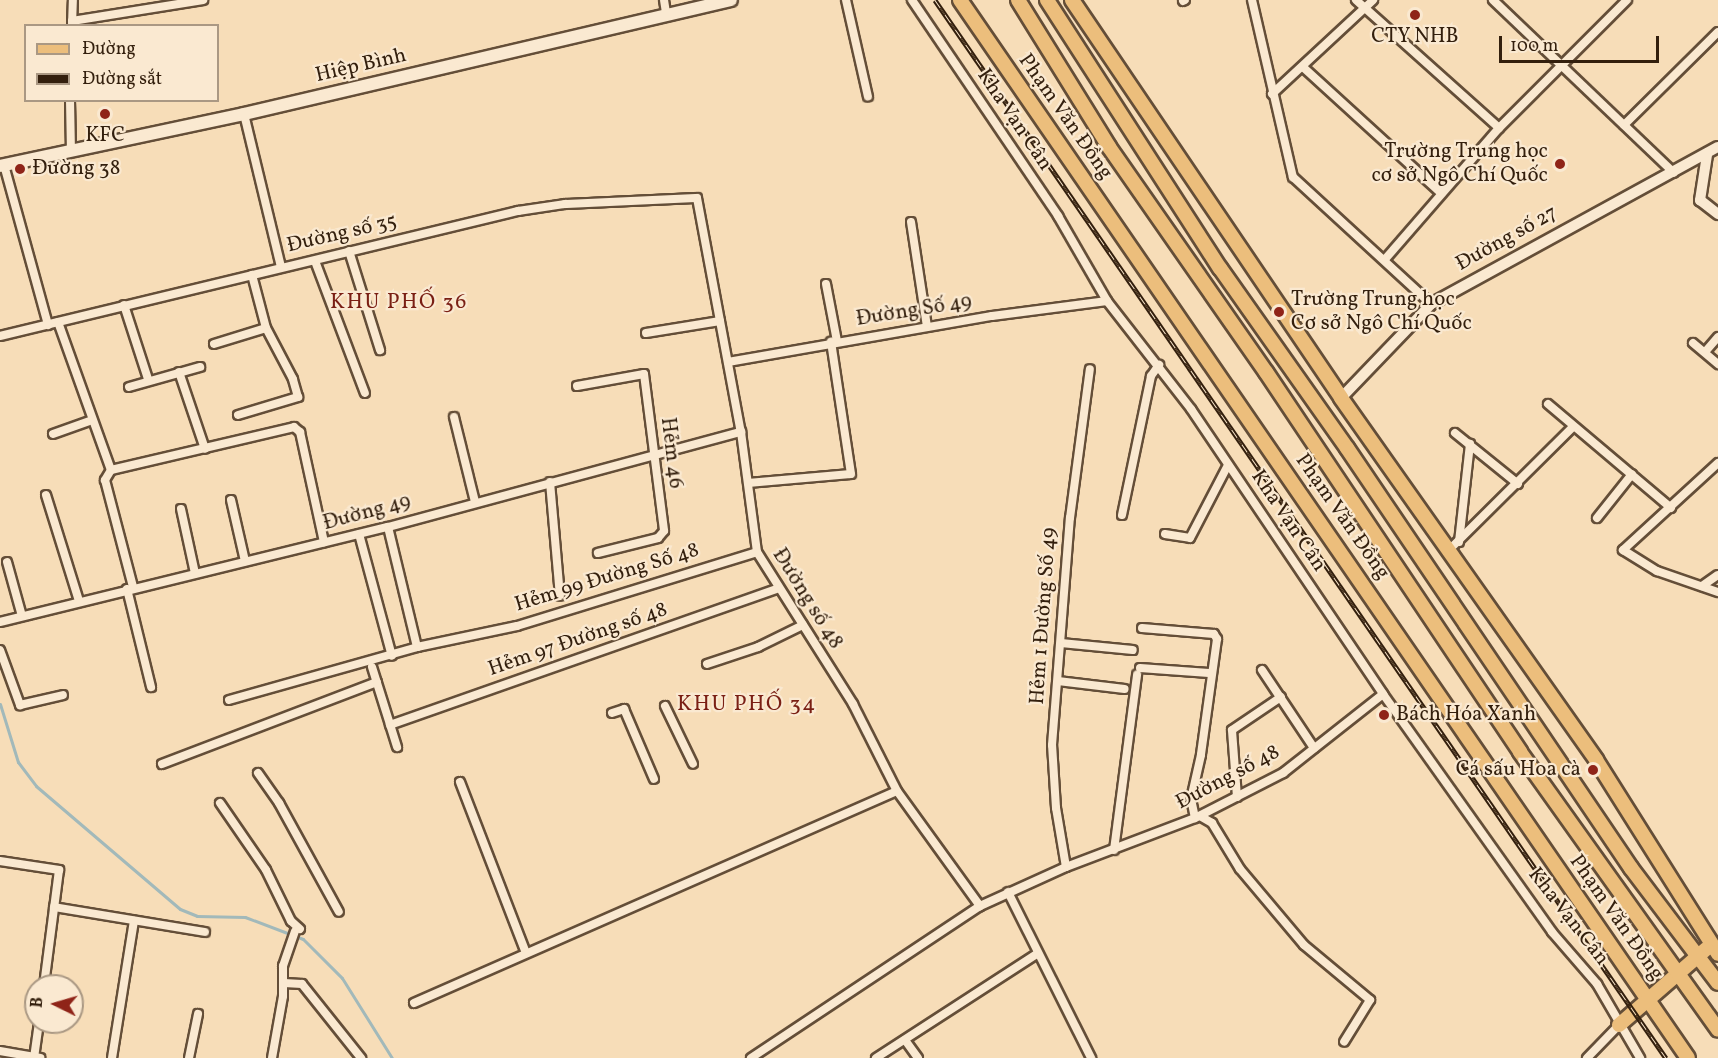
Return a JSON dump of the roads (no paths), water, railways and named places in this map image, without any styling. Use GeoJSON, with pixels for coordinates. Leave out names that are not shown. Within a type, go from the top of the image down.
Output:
{"type":"FeatureCollection","features":[{"type":"Feature","properties":{"kind":"main road","name":"Hiệp Bình"},"geometry":{"type":"LineString","coordinates":[[2,165],[244,114],[665,6],[731,0]]}},
{"type":"Feature","properties":{"kind":"main road","name":"Phạm Văn Đồng"},"geometry":{"type":"LineString","coordinates":[[960,0],[1688,1058]]}},
{"type":"Feature","properties":{"kind":"main road","name":"Phạm Văn Đồng"},"geometry":{"type":"LineString","coordinates":[[1018,0],[1109,147],[1266,372],[1520,752],[1718,1030]]}},
{"type":"Feature","properties":{"kind":"main road","name":"Phạm Văn Đồng"},"geometry":{"type":"LineString","coordinates":[[1047,0],[1220,268],[1347,448],[1631,868],[1718,983]]}},
{"type":"Feature","properties":{"kind":"main road"},"geometry":{"type":"LineString","coordinates":[[1072,0],[1341,398],[1454,546],[1716,945],[1698,957],[1649,1002],[1619,1025]]}},
{"type":"Feature","properties":{"kind":"street"},"geometry":{"type":"LineString","coordinates":[[73,0],[72,23],[203,0]]}},
{"type":"Feature","properties":{"kind":"street"},"geometry":{"type":"LineString","coordinates":[[846,0],[868,97]]}},
{"type":"Feature","properties":{"kind":"street","name":"Kha Vạn Cân"},"geometry":{"type":"LineString","coordinates":[[912,0],[1058,216],[1107,301],[1159,365],[1383,694],[1552,932],[1597,984],[1640,1058]]}},
{"type":"Feature","properties":{"kind":"street"},"geometry":{"type":"LineString","coordinates":[[1252,0],[1293,177],[1386,258],[1431,304]]}},
{"type":"Feature","properties":{"kind":"street"},"geometry":{"type":"LineString","coordinates":[[1356,0],[1499,128]]}},
{"type":"Feature","properties":{"kind":"street"},"geometry":{"type":"LineString","coordinates":[[1272,94],[1304,68],[1373,0]]}},
{"type":"Feature","properties":{"kind":"street"},"geometry":{"type":"LineString","coordinates":[[1493,0],[1674,173]]}},
{"type":"Feature","properties":{"kind":"street"},"geometry":{"type":"LineString","coordinates":[[1386,258],[1440,192],[1499,128],[1624,1]]}},
{"type":"Feature","properties":{"kind":"street"},"geometry":{"type":"LineString","coordinates":[[1624,125],[1718,33]]}},
{"type":"Feature","properties":{"kind":"street"},"geometry":{"type":"LineString","coordinates":[[1304,68],[1440,192]]}},
{"type":"Feature","properties":{"kind":"street"},"geometry":{"type":"LineString","coordinates":[[70,102],[71,150]]}},
{"type":"Feature","properties":{"kind":"street"},"geometry":{"type":"LineString","coordinates":[[244,114],[281,267]]}},
{"type":"Feature","properties":{"kind":"street","name":"Đường số 27"},"geometry":{"type":"LineString","coordinates":[[1341,398],[1431,304],[1570,225],[1674,173],[1718,147]]}},
{"type":"Feature","properties":{"kind":"street"},"geometry":{"type":"LineString","coordinates":[[1707,155],[1700,200],[1718,214]]}},
{"type":"Feature","properties":{"kind":"street"},"geometry":{"type":"LineString","coordinates":[[2,165],[48,325]]}},
{"type":"Feature","properties":{"kind":"street","name":"Đường số 35"},"geometry":{"type":"LineString","coordinates":[[0,336],[281,267],[530,210],[697,198]]}},
{"type":"Feature","properties":{"kind":"street","name":"Đường số 48"},"geometry":{"type":"LineString","coordinates":[[697,198],[741,432],[757,552],[853,704],[897,791],[980,906]]}},
{"type":"Feature","properties":{"kind":"street"},"geometry":{"type":"LineString","coordinates":[[911,222],[927,327]]}},
{"type":"Feature","properties":{"kind":"street"},"geometry":{"type":"LineString","coordinates":[[349,251],[380,350]]}},
{"type":"Feature","properties":{"kind":"street"},"geometry":{"type":"LineString","coordinates":[[315,261],[365,393]]}},
{"type":"Feature","properties":{"kind":"street"},"geometry":{"type":"LineString","coordinates":[[238,415],[298,397],[293,379],[266,328],[252,275]]}},
{"type":"Feature","properties":{"kind":"street"},"geometry":{"type":"LineString","coordinates":[[748,483],[851,474],[826,284]]}},
{"type":"Feature","properties":{"kind":"street","name":"Đường Số 49"},"geometry":{"type":"LineString","coordinates":[[728,362],[927,327],[1107,301]]}},
{"type":"Feature","properties":{"kind":"street"},"geometry":{"type":"LineString","coordinates":[[124,305],[148,379]]}},
{"type":"Feature","properties":{"kind":"street"},"geometry":{"type":"LineString","coordinates":[[646,333],[720,321]]}},
{"type":"Feature","properties":{"kind":"street"},"geometry":{"type":"LineString","coordinates":[[58,322],[111,470]]}},
{"type":"Feature","properties":{"kind":"street"},"geometry":{"type":"LineString","coordinates":[[214,344],[266,328]]}},
{"type":"Feature","properties":{"kind":"street"},"geometry":{"type":"LineString","coordinates":[[1705,352],[1718,337]]}},
{"type":"Feature","properties":{"kind":"street"},"geometry":{"type":"LineString","coordinates":[[1692,343],[1718,364]]}},
{"type":"Feature","properties":{"kind":"street"},"geometry":{"type":"LineString","coordinates":[[1122,515],[1151,376],[1159,365]]}},
{"type":"Feature","properties":{"kind":"street"},"geometry":{"type":"LineString","coordinates":[[129,387],[148,379],[200,367]]}},
{"type":"Feature","properties":{"kind":"street","name":"Hẻm 1 Đường Số 49"},"geometry":{"type":"LineString","coordinates":[[1066,867],[1056,808],[1052,745],[1070,518],[1090,369]]}},
{"type":"Feature","properties":{"kind":"street"},"geometry":{"type":"LineString","coordinates":[[179,372],[205,449]]}},
{"type":"Feature","properties":{"kind":"street","name":"Hẻm 46"},"geometry":{"type":"LineString","coordinates":[[577,386],[644,374],[663,536],[598,553]]}},
{"type":"Feature","properties":{"kind":"street"},"geometry":{"type":"LineString","coordinates":[[1548,404],[1671,507]]}},
{"type":"Feature","properties":{"kind":"street"},"geometry":{"type":"LineString","coordinates":[[454,417],[475,502]]}},
{"type":"Feature","properties":{"kind":"street"},"geometry":{"type":"LineString","coordinates":[[53,434],[92,420]]}},
{"type":"Feature","properties":{"kind":"street"},"geometry":{"type":"LineString","coordinates":[[1454,546],[1573,427]]}},
{"type":"Feature","properties":{"kind":"street"},"geometry":{"type":"LineString","coordinates":[[151,687],[105,480],[111,470],[297,428],[324,542]]}},
{"type":"Feature","properties":{"kind":"street","name":"Đường 49"},"geometry":{"type":"LineString","coordinates":[[0,622],[130,588],[388,527],[741,432]]}},
{"type":"Feature","properties":{"kind":"street"},"geometry":{"type":"LineString","coordinates":[[1455,433],[1518,484]]}},
{"type":"Feature","properties":{"kind":"street"},"geometry":{"type":"LineString","coordinates":[[1454,546],[1470,444]]}},
{"type":"Feature","properties":{"kind":"street"},"geometry":{"type":"LineString","coordinates":[[1718,464],[1623,550],[1657,570],[1718,592]]}},
{"type":"Feature","properties":{"kind":"street"},"geometry":{"type":"LineString","coordinates":[[1165,534],[1190,538],[1228,465]]}},
{"type":"Feature","properties":{"kind":"street"},"geometry":{"type":"LineString","coordinates":[[1597,519],[1632,474]]}},
{"type":"Feature","properties":{"kind":"street"},"geometry":{"type":"LineString","coordinates":[[550,482],[560,596]]}},
{"type":"Feature","properties":{"kind":"street"},"geometry":{"type":"LineString","coordinates":[[46,495],[79,601]]}},
{"type":"Feature","properties":{"kind":"street"},"geometry":{"type":"LineString","coordinates":[[231,500],[245,561]]}},
{"type":"Feature","properties":{"kind":"street"},"geometry":{"type":"LineString","coordinates":[[181,509],[195,573]]}},
{"type":"Feature","properties":{"kind":"street"},"geometry":{"type":"LineString","coordinates":[[388,527],[417,647]]}},
{"type":"Feature","properties":{"kind":"street"},"geometry":{"type":"LineString","coordinates":[[359,534],[392,656]]}},
{"type":"Feature","properties":{"kind":"street","name":"Hẻm 99 Đường Số 48"},"geometry":{"type":"LineString","coordinates":[[229,700],[392,656],[467,633],[517,626],[757,552]]}},
{"type":"Feature","properties":{"kind":"street"},"geometry":{"type":"LineString","coordinates":[[6,562],[22,616]]}},
{"type":"Feature","properties":{"kind":"street"},"geometry":{"type":"LineString","coordinates":[[1702,586],[1718,575]]}},
{"type":"Feature","properties":{"kind":"street","name":"Hẻm 97 Đường số 48"},"geometry":{"type":"LineString","coordinates":[[390,725],[778,588]]}},
{"type":"Feature","properties":{"kind":"street"},"geometry":{"type":"LineString","coordinates":[[707,664],[758,647],[803,625]]}},
{"type":"Feature","properties":{"kind":"street"},"geometry":{"type":"LineString","coordinates":[[1142,628],[1214,634],[1216,647],[1209,673],[1201,755],[1191,799],[1198,817],[1212,823],[1240,869],[1304,945],[1370,999],[1371,1005],[1344,1042]]}},
{"type":"Feature","properties":{"kind":"street"},"geometry":{"type":"LineString","coordinates":[[1061,643],[1133,650]]}},
{"type":"Feature","properties":{"kind":"street"},"geometry":{"type":"LineString","coordinates":[[0,650],[20,705],[63,695]]}},
{"type":"Feature","properties":{"kind":"street"},"geometry":{"type":"LineString","coordinates":[[372,667],[397,747]]}},
{"type":"Feature","properties":{"kind":"street"},"geometry":{"type":"LineString","coordinates":[[1262,670],[1314,748]]}},
{"type":"Feature","properties":{"kind":"street"},"geometry":{"type":"LineString","coordinates":[[1114,850],[1139,672],[1209,673]]}},
{"type":"Feature","properties":{"kind":"street"},"geometry":{"type":"LineString","coordinates":[[1058,681],[1125,689]]}},
{"type":"Feature","properties":{"kind":"street"},"geometry":{"type":"LineString","coordinates":[[162,764],[377,682]]}},
{"type":"Feature","properties":{"kind":"street","name":"Đường số 48"},"geometry":{"type":"LineString","coordinates":[[751,1058],[980,906],[1066,867],[1198,817],[1283,773],[1383,694]]}},
{"type":"Feature","properties":{"kind":"street"},"geometry":{"type":"LineString","coordinates":[[1237,797],[1232,730],[1281,697]]}},
{"type":"Feature","properties":{"kind":"street"},"geometry":{"type":"LineString","coordinates":[[665,706],[693,764]]}},
{"type":"Feature","properties":{"kind":"street"},"geometry":{"type":"LineString","coordinates":[[612,713],[624,709],[654,779]]}},
{"type":"Feature","properties":{"kind":"street"},"geometry":{"type":"LineString","coordinates":[[258,773],[279,803],[339,912]]}},
{"type":"Feature","properties":{"kind":"street"},"geometry":{"type":"LineString","coordinates":[[460,782],[526,953]]}},
{"type":"Feature","properties":{"kind":"street"},"geometry":{"type":"LineString","coordinates":[[414,1003],[897,791]]}},
{"type":"Feature","properties":{"kind":"street"},"geometry":{"type":"LineString","coordinates":[[220,803],[266,870],[291,921],[298,930],[283,966],[284,983],[272,1058]]}},
{"type":"Feature","properties":{"kind":"street"},"geometry":{"type":"LineString","coordinates":[[0,861],[60,870],[46,974]]}},
{"type":"Feature","properties":{"kind":"street"},"geometry":{"type":"LineString","coordinates":[[1008,892],[1091,1058]]}},
{"type":"Feature","properties":{"kind":"street"},"geometry":{"type":"LineString","coordinates":[[54,907],[205,932]]}},
{"type":"Feature","properties":{"kind":"street"},"geometry":{"type":"LineString","coordinates":[[112,1058],[134,921]]}},
{"type":"Feature","properties":{"kind":"street"},"geometry":{"type":"LineString","coordinates":[[876,1058],[1038,953]]}},
{"type":"Feature","properties":{"kind":"street"},"geometry":{"type":"LineString","coordinates":[[284,983],[302,984],[361,1058]]}},
{"type":"Feature","properties":{"kind":"street"},"geometry":{"type":"LineString","coordinates":[[189,1058],[198,1014]]}},
{"type":"Feature","properties":{"kind":"street"},"geometry":{"type":"LineString","coordinates":[[1587,1058],[1619,1025]]}},
{"type":"Feature","properties":{"kind":"street"},"geometry":{"type":"LineString","coordinates":[[0,1051],[36,1058],[38,1034]]}},
{"type":"Feature","properties":{"kind":"street"},"geometry":{"type":"LineString","coordinates":[[905,1040],[918,1058]]}},
{"type":"Feature","properties":{"kind":"waterway"},"geometry":{"type":"LineString","coordinates":[[0,704],[18,762],[36,786],[180,909],[197,916],[245,917],[303,939],[342,978],[392,1058]]}},
{"type":"Feature","properties":{"kind":"railway"},"geometry":{"type":"LineString","coordinates":[[935,0],[1666,1058]]}},
{"type":"Feature","properties":{"kind":"place","name":"CTY NHB"},"geometry":{"type":"Point","coordinates":[1415,15]}},
{"type":"Feature","properties":{"kind":"place","name":"KFC"},"geometry":{"type":"Point","coordinates":[105,114]}},
{"type":"Feature","properties":{"kind":"place","name":"Trường Trung học cơ sở Ngô Chí Quốc"},"geometry":{"type":"Point","coordinates":[1560,164]}},
{"type":"Feature","properties":{"kind":"place","name":"Đường 38"},"geometry":{"type":"Point","coordinates":[20,169]}},
{"type":"Feature","properties":{"kind":"place","name":"Trường Trung học Cơ sở Ngô Chí Quốc"},"geometry":{"type":"Point","coordinates":[1279,312]}},
{"type":"Feature","properties":{"kind":"place","name":"Bách Hóa Xanh"},"geometry":{"type":"Point","coordinates":[1384,715]}},
{"type":"Feature","properties":{"kind":"place","name":"Cá sấu Hoa cà"},"geometry":{"type":"Point","coordinates":[1593,770]}},
{"type":"Feature","properties":{"kind":"district","name":"KHU PHỐ 36"},"geometry":{"type":"Point","coordinates":[399,303]}},
{"type":"Feature","properties":{"kind":"district","name":"KHU PHỐ 34"},"geometry":{"type":"Point","coordinates":[747,705]}}]}
